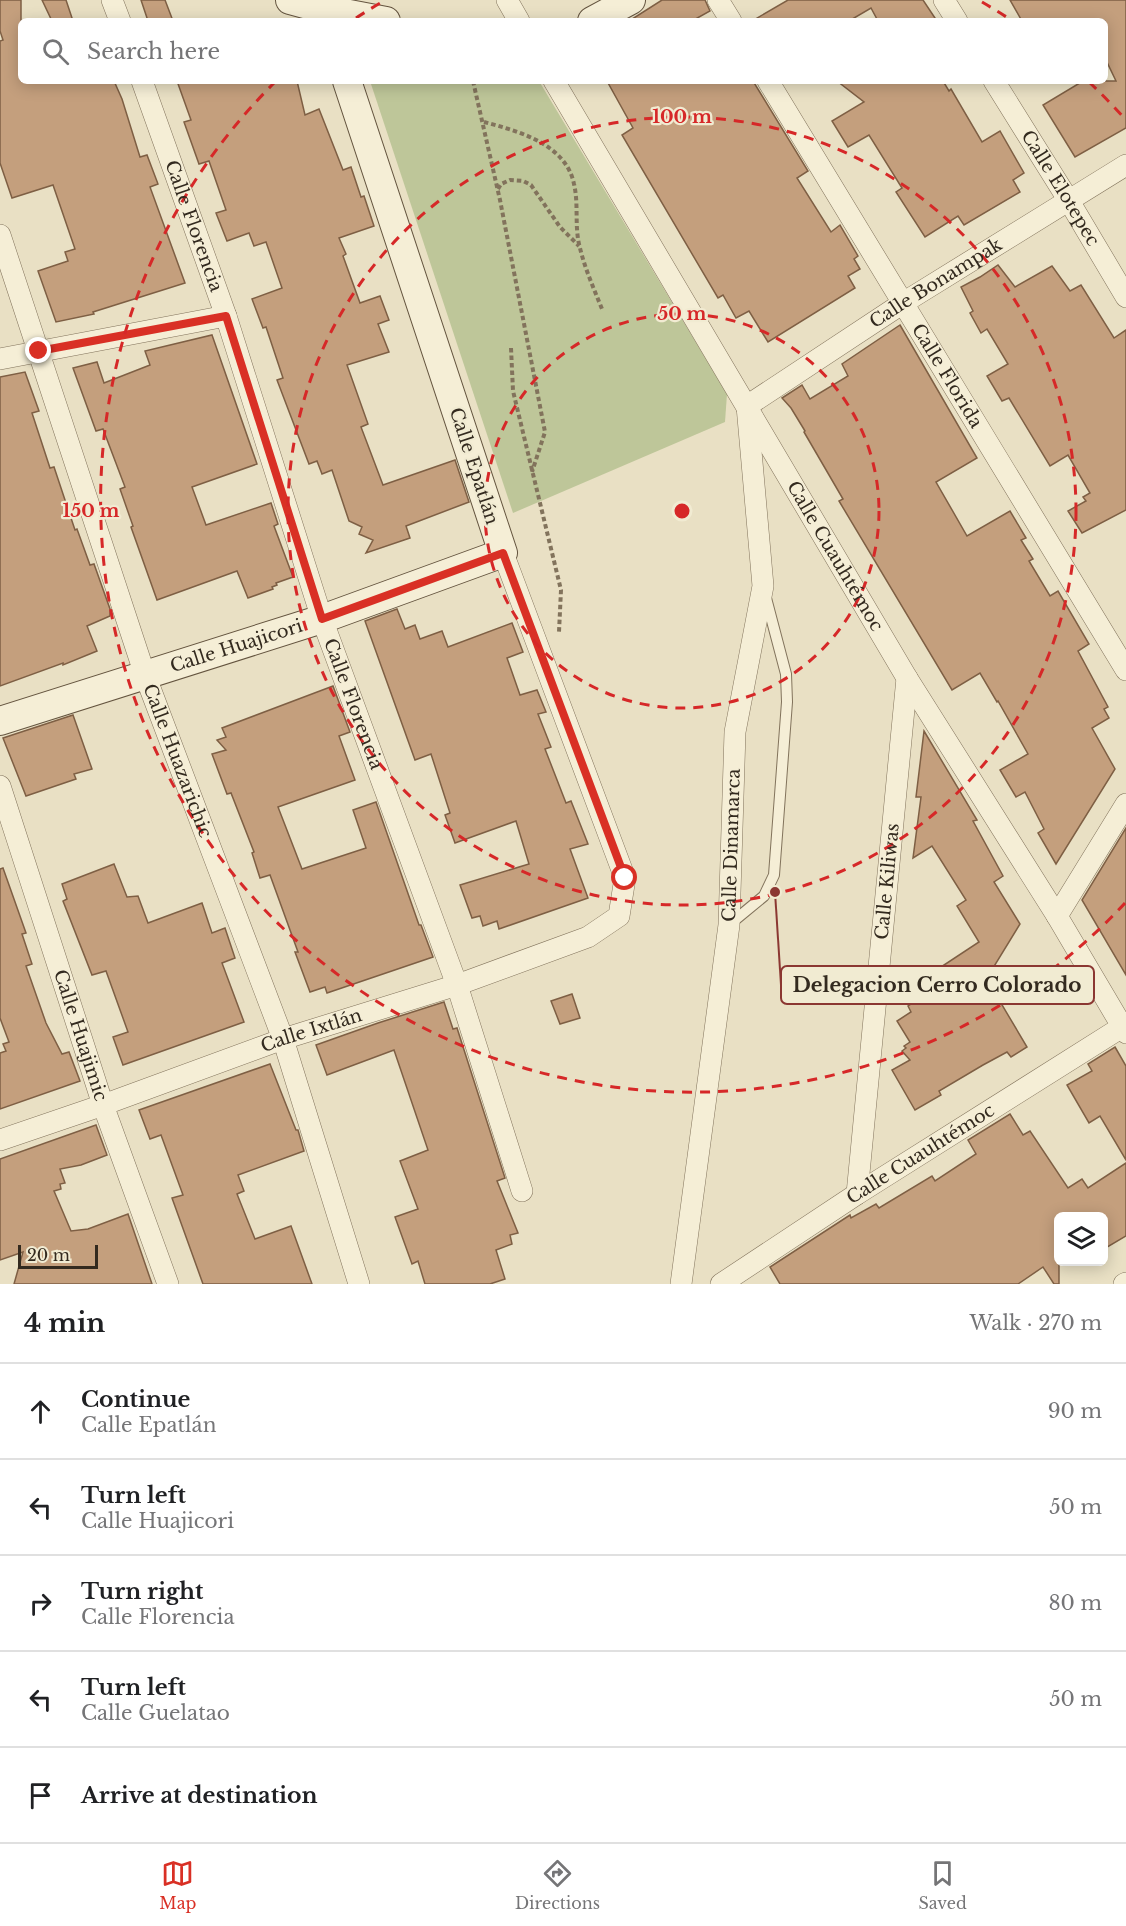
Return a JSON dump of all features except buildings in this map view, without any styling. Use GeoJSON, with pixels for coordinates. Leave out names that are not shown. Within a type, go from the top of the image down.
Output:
{"type":"FeatureCollection","features":[{"type":"Feature","properties":{"kind":"street"},"geometry":{"type":"LineString","coordinates":[[112,0],[119,18]]}},
{"type":"Feature","properties":{"kind":"street"},"geometry":{"type":"LineString","coordinates":[[290,0],[325,15],[356,18]]}},
{"type":"Feature","properties":{"kind":"street"},"geometry":{"type":"LineString","coordinates":[[507,0],[517,18]]}},
{"type":"Feature","properties":{"kind":"street"},"geometry":{"type":"LineString","coordinates":[[598,18],[631,0]]}},
{"type":"Feature","properties":{"kind":"street"},"geometry":{"type":"LineString","coordinates":[[718,0],[729,18]]}},
{"type":"Feature","properties":{"kind":"street"},"geometry":{"type":"LineString","coordinates":[[944,0],[955,18]]}},
{"type":"Feature","properties":{"kind":"street","name":"Calle Florencia"},"geometry":{"type":"LineString","coordinates":[[143,84],[226,316],[322,619],[457,985],[522,1191]]}},
{"type":"Feature","properties":{"kind":"street","name":"Calle Epatlán"},"geometry":{"type":"LineString","coordinates":[[348,84],[503,553],[625,878],[619,916]]}},
{"type":"Feature","properties":{"kind":"street","name":"Calle Cuauhtémoc"},"geometry":{"type":"LineString","coordinates":[[556,84],[907,678],[1056,916],[1124,1030],[857,1194],[721,1284]]}},
{"type":"Feature","properties":{"kind":"street","name":"Calle Florida"},"geometry":{"type":"LineString","coordinates":[[770,84],[1126,670]]}},
{"type":"Feature","properties":{"kind":"street","name":"Calle Elotepec"},"geometry":{"type":"LineString","coordinates":[[996,84],[1126,297]]}},
{"type":"Feature","properties":{"kind":"street","name":"Calle Bonampak"},"geometry":{"type":"LineString","coordinates":[[747,406],[903,303],[1126,165]]}},
{"type":"Feature","properties":{"kind":"street","name":"Calle Huazarichic"},"geometry":{"type":"LineString","coordinates":[[0,235],[145,675],[283,1039],[359,1284]]}},
{"type":"Feature","properties":{"kind":"street"},"geometry":{"type":"LineString","coordinates":[[0,359],[226,316]]}},
{"type":"Feature","properties":{"kind":"street","name":"Calle Dinamarca"},"geometry":{"type":"LineString","coordinates":[[681,1284],[729,926],[735,732],[763,586],[747,406]]}},
{"type":"Feature","properties":{"kind":"street","name":"Calle Huajicori"},"geometry":{"type":"LineString","coordinates":[[0,721],[322,619],[503,553]]}},
{"type":"Feature","properties":{"kind":"street","name":"Calle Kiliwas"},"geometry":{"type":"LineString","coordinates":[[857,1194],[907,678]]}},
{"type":"Feature","properties":{"kind":"street","name":"Calle Huajimic"},"geometry":{"type":"LineString","coordinates":[[0,786],[103,1105],[168,1284]]}},
{"type":"Feature","properties":{"kind":"street"},"geometry":{"type":"LineString","coordinates":[[1056,916],[1126,804]]}},
{"type":"Feature","properties":{"kind":"street","name":"Calle Ixtlán"},"geometry":{"type":"LineString","coordinates":[[0,1140],[283,1039],[457,985],[588,937],[619,916]]}},
{"type":"Feature","properties":{"kind":"lane"},"geometry":{"type":"LineString","coordinates":[[729,926],[764,896],[774,875],[788,702],[786,674],[763,586]]}},
{"type":"Feature","properties":{"kind":"path"},"geometry":{"type":"LineString","coordinates":[[474,84],[498,190],[545,432],[532,472]]}},
{"type":"Feature","properties":{"kind":"path"},"geometry":{"type":"LineString","coordinates":[[483,122],[514,130],[537,141],[554,151],[570,169],[575,185],[579,247],[602,309]]}},
{"type":"Feature","properties":{"kind":"path"},"geometry":{"type":"LineString","coordinates":[[498,190],[501,184],[510,180],[523,181],[531,185],[555,220],[579,247]]}},
{"type":"Feature","properties":{"kind":"path"},"geometry":{"type":"LineString","coordinates":[[511,348],[513,391],[561,590],[558,634]]}},
{"type":"Feature","properties":{"kind":"green space"},"geometry":{"type":"Polygon","coordinates":[[[371,84],[541,84],[727,394],[725,422],[513,513],[371,84]]]}},
{"type":"Feature","properties":{"kind":"place","name":"Delegacion Cerro Colorado"},"geometry":{"type":"Point","coordinates":[775,892]}},
{"type":"Feature","properties":{"kind":"route"},"geometry":{"type":"LineString","coordinates":[[39,351],[226,316],[322,619],[503,553],[625,878]]}}]}
